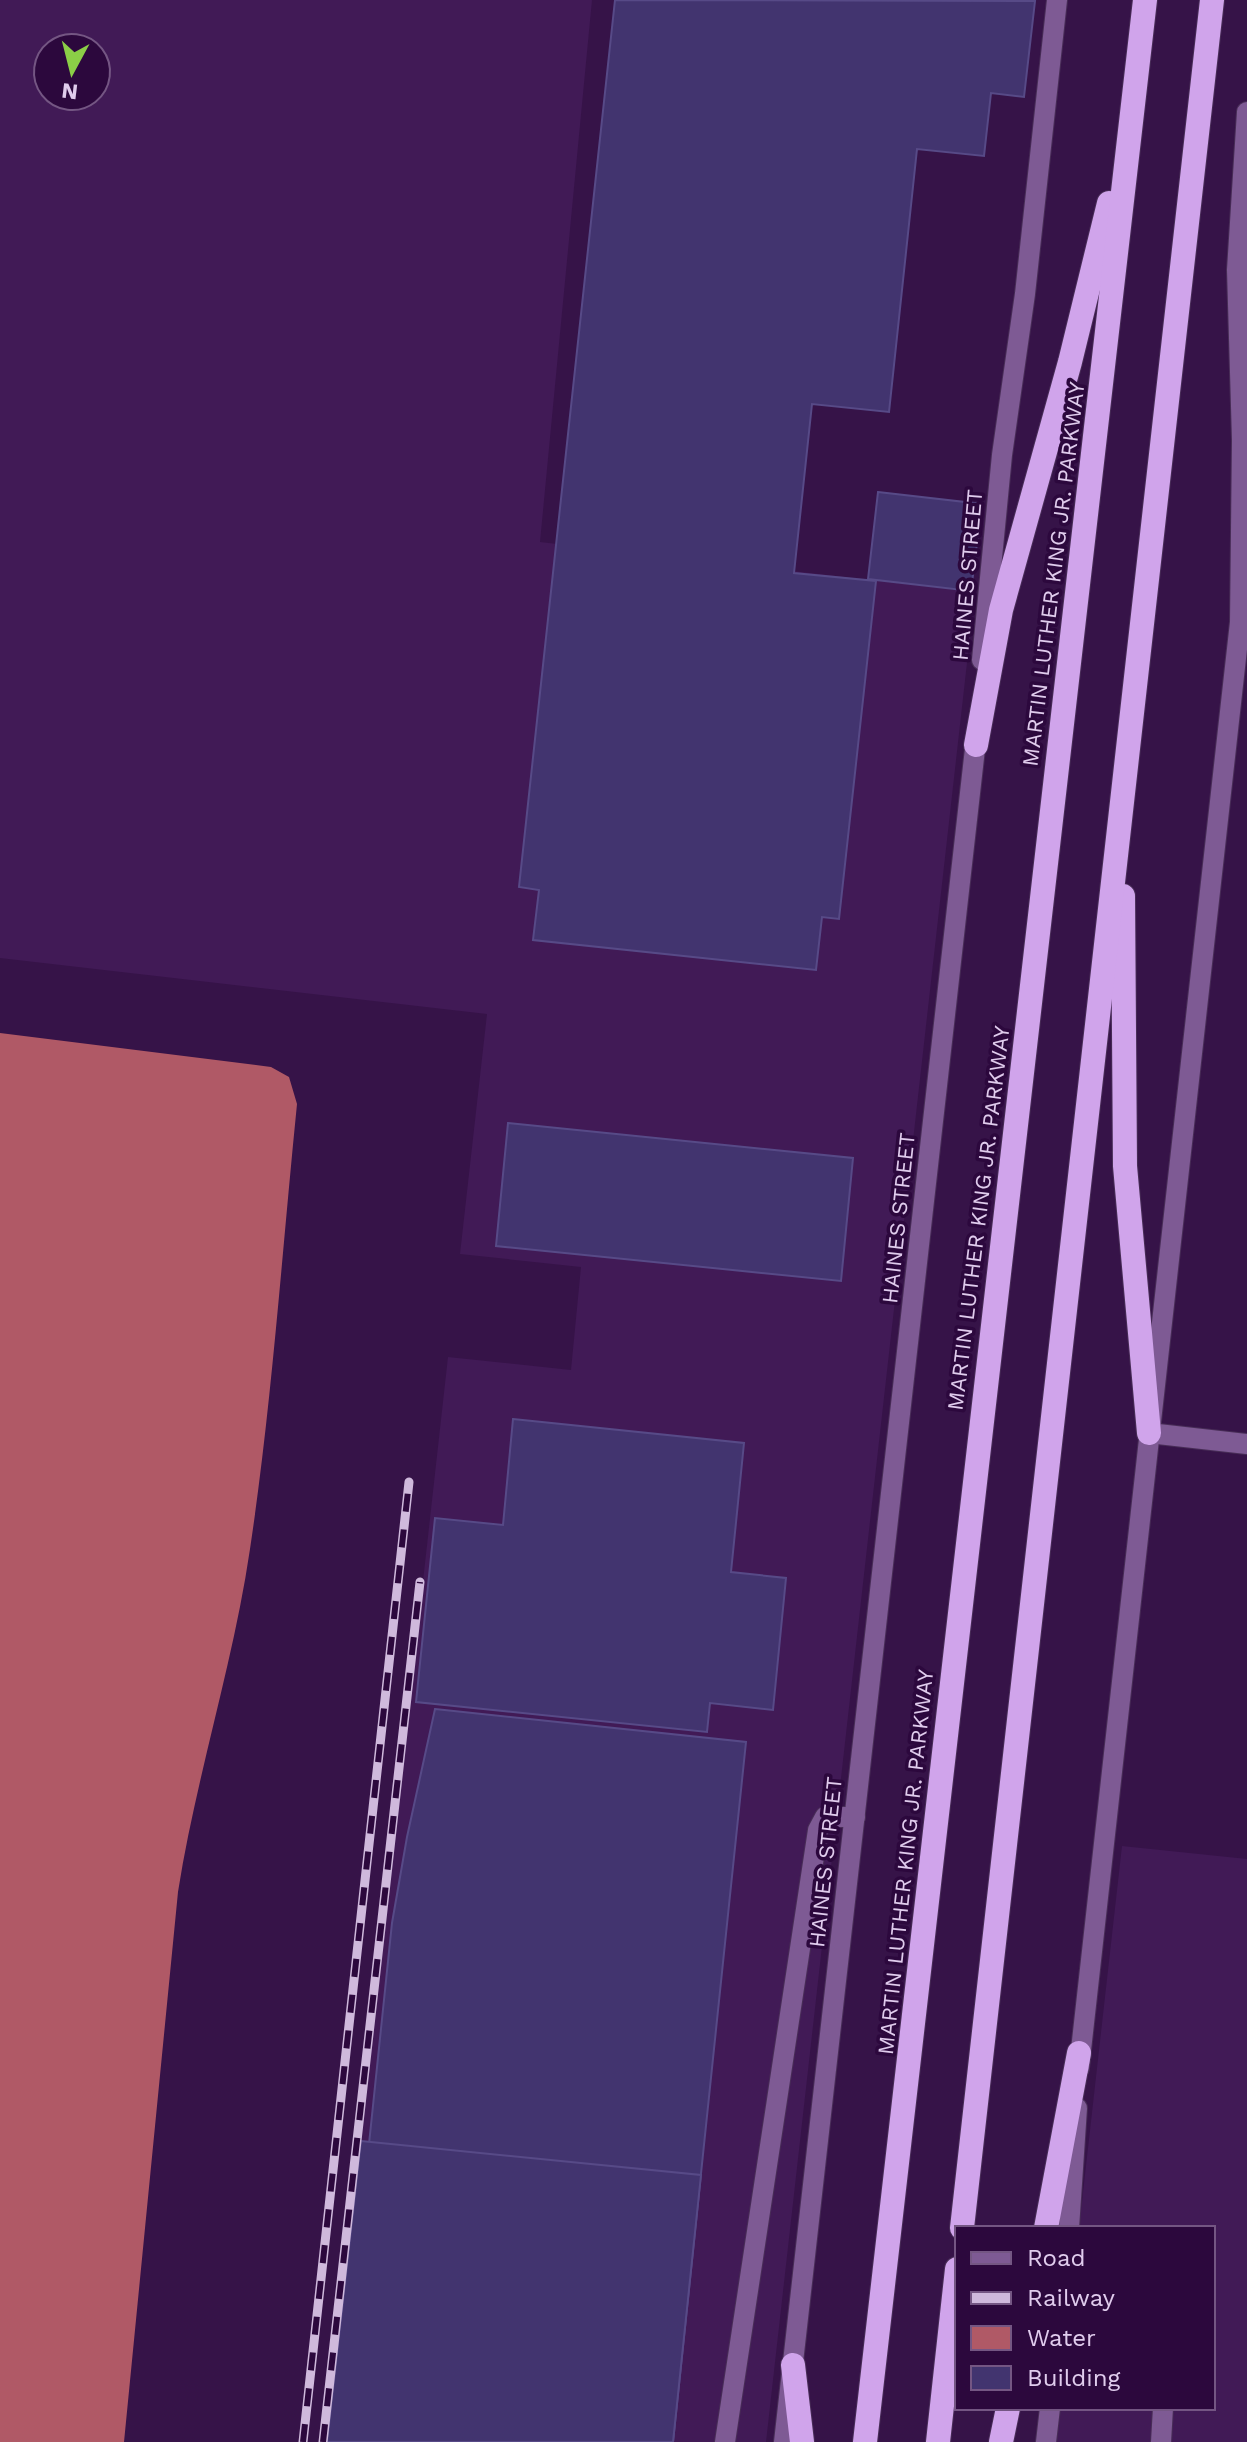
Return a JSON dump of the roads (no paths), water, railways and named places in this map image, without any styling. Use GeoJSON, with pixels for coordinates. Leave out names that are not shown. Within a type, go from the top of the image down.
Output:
{"type":"FeatureCollection","features":[{"type":"Feature","properties":{"kind":"highway","name":"MARTIN LUTHER KING JR. PARKWAY"},"geometry":{"type":"LineString","coordinates":[[865,2442],[1145,0]]}},
{"type":"Feature","properties":{"kind":"highway"},"geometry":{"type":"LineString","coordinates":[[962,2226],[1212,0]]}},
{"type":"Feature","properties":{"kind":"highway"},"geometry":{"type":"LineString","coordinates":[[976,745],[1001,610],[1070,362],[1133,103]]}},
{"type":"Feature","properties":{"kind":"highway"},"geometry":{"type":"LineString","coordinates":[[1123,778],[1125,1166],[1149,1433]]}},
{"type":"Feature","properties":{"kind":"highway"},"geometry":{"type":"LineString","coordinates":[[1046,2226],[1079,2053]]}},
{"type":"Feature","properties":{"kind":"highway"},"geometry":{"type":"LineString","coordinates":[[938,2442],[955,2287]]}},
{"type":"Feature","properties":{"kind":"highway"},"geometry":{"type":"LineString","coordinates":[[793,2365],[802,2442]]}},
{"type":"Feature","properties":{"kind":"highway"},"geometry":{"type":"LineString","coordinates":[[1001,2442],[1008,2410]]}},
{"type":"Feature","properties":{"kind":"street","name":"HAINES STREET"},"geometry":{"type":"LineString","coordinates":[[784,2442],[976,745],[1002,455],[1025,294],[1057,0]]}},
{"type":"Feature","properties":{"kind":"street"},"geometry":{"type":"LineString","coordinates":[[1240,622],[1242,440],[1237,270],[1247,112]]}},
{"type":"Feature","properties":{"kind":"street"},"geometry":{"type":"LineString","coordinates":[[1071,2226],[1079,2053],[1247,571]]}},
{"type":"Feature","properties":{"kind":"street"},"geometry":{"type":"LineString","coordinates":[[1149,1433],[1247,1444]]}},
{"type":"Feature","properties":{"kind":"street"},"geometry":{"type":"LineString","coordinates":[[725,2442],[818,1830],[825,1817],[855,1817]]}},
{"type":"Feature","properties":{"kind":"street"},"geometry":{"type":"LineString","coordinates":[[1046,2442],[1050,2410]]}},
{"type":"Feature","properties":{"kind":"street"},"geometry":{"type":"LineString","coordinates":[[1161,2442],[1163,2410]]}},
{"type":"Feature","properties":{"kind":"water"},"geometry":{"type":"Polygon","coordinates":[[[0,1033],[271,1067],[289,1077],[297,1104],[271,1383],[250,1549],[178,1892],[124,2442],[0,2442],[0,1033]]]}},
{"type":"Feature","properties":{"kind":"railway"},"geometry":{"type":"LineString","coordinates":[[303,2442],[409,1482]]}},
{"type":"Feature","properties":{"kind":"railway"},"geometry":{"type":"LineString","coordinates":[[323,2442],[420,1582]]}}]}
